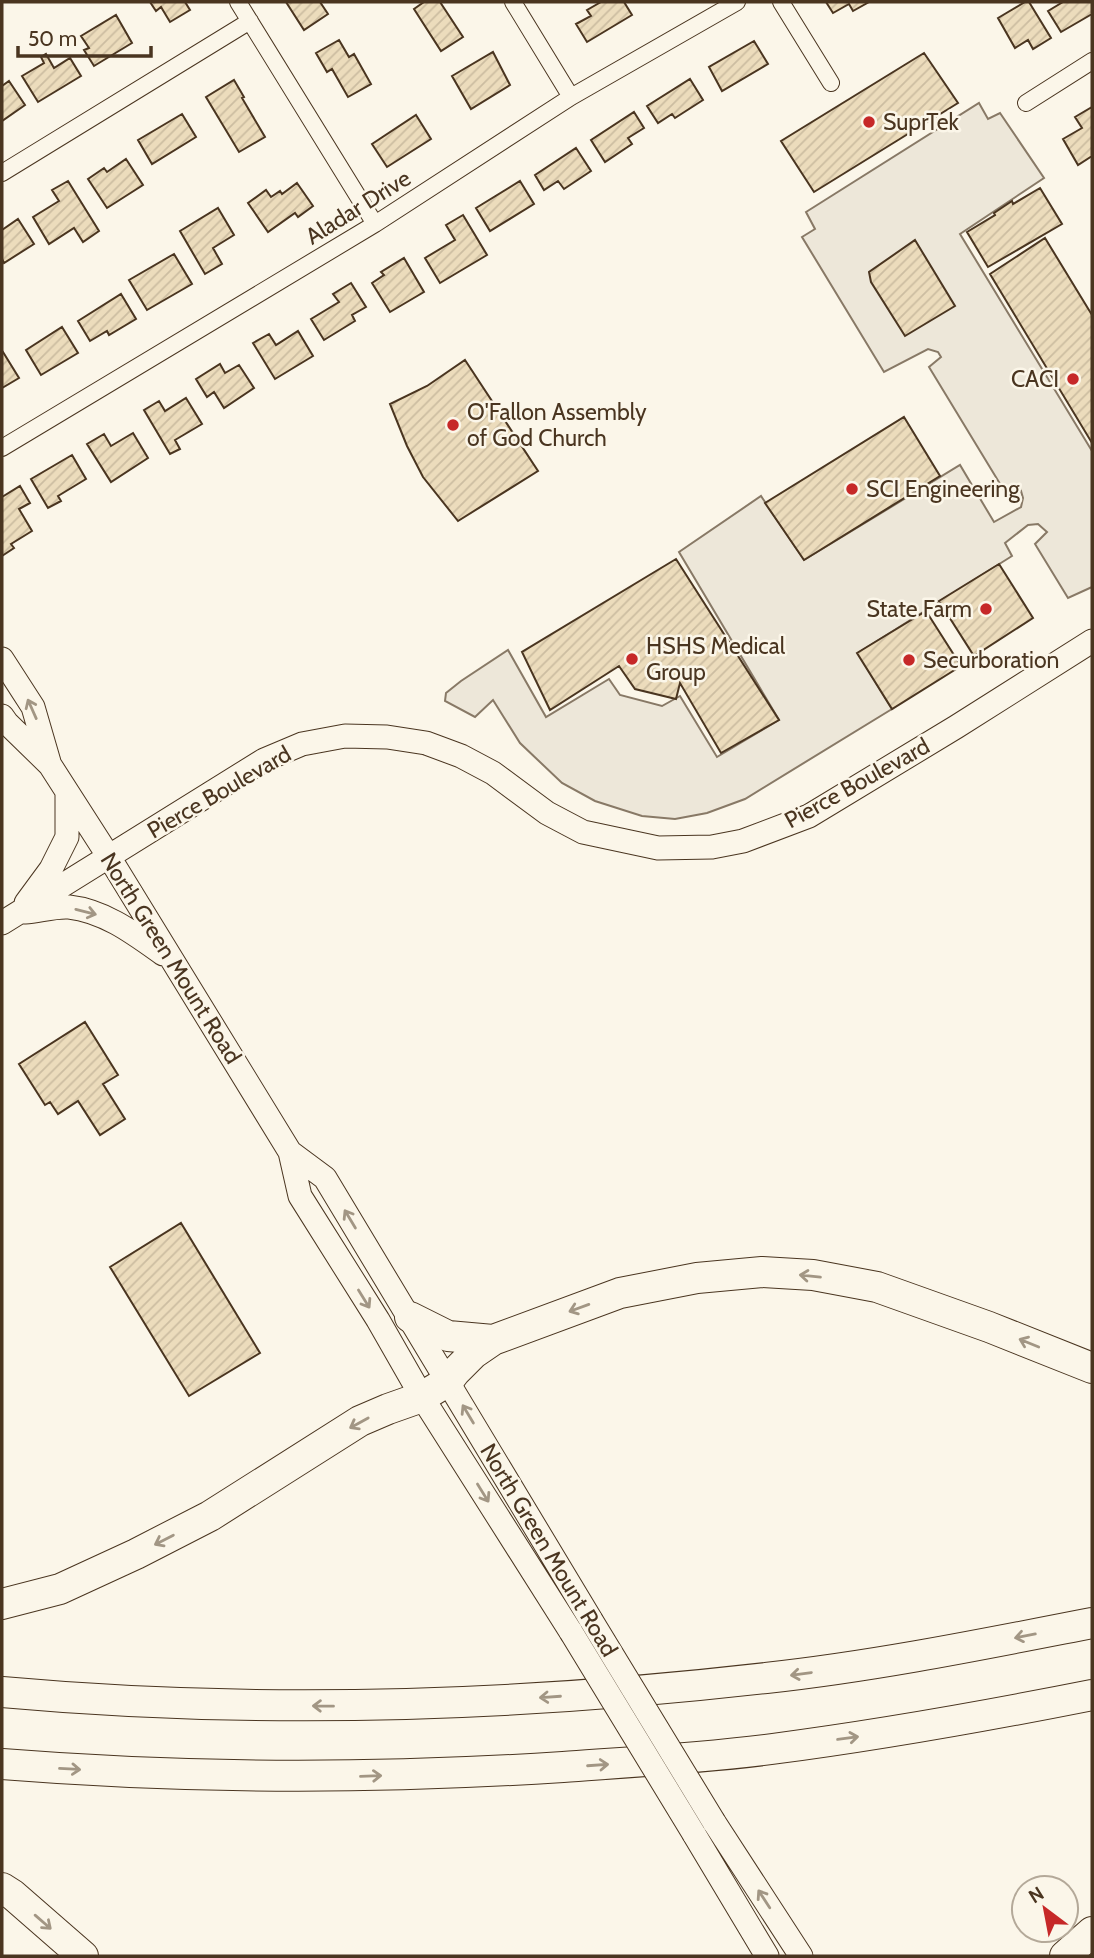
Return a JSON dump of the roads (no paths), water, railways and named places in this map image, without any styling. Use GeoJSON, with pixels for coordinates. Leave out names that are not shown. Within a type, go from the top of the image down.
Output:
{"type":"FeatureCollection","features":[{"type":"Feature","properties":{"kind":"highway"},"geometry":{"type":"LineString","coordinates":[[2,1604],[60,1588],[136,1554],[210,1516],[360,1422],[422,1397],[448,1381],[474,1353],[493,1340],[620,1293],[698,1278],[762,1272],[813,1275],[877,1287],[1092,1368]]}},
{"type":"Feature","properties":{"kind":"highway"},"geometry":{"type":"LineString","coordinates":[[410,1317],[448,1336],[493,1340]]}},
{"type":"Feature","properties":{"kind":"highway"},"geometry":{"type":"LineString","coordinates":[[2,1692],[90,1700],[215,1704],[344,1706],[471,1703],[768,1678],[890,1661],[1092,1623]]}},
{"type":"Feature","properties":{"kind":"highway"},"geometry":{"type":"LineString","coordinates":[[2,1764],[208,1775],[343,1777],[475,1773],[769,1749],[909,1729],[1092,1695]]}},
{"type":"Feature","properties":{"kind":"highway"},"geometry":{"type":"LineString","coordinates":[[2,1888],[83,1956]]}},
{"type":"Feature","properties":{"kind":"highway"},"geometry":{"type":"LineString","coordinates":[[1065,1956],[1092,1932]]}},
{"type":"Feature","properties":{"kind":"street"},"geometry":{"type":"LineString","coordinates":[[238,2],[375,224]]}},
{"type":"Feature","properties":{"kind":"street"},"geometry":{"type":"LineString","coordinates":[[513,2],[571,97]]}},
{"type":"Feature","properties":{"kind":"street","name":"Aladar Drive"},"geometry":{"type":"LineString","coordinates":[[2,449],[375,224],[571,97],[737,2]]}},
{"type":"Feature","properties":{"kind":"street"},"geometry":{"type":"LineString","coordinates":[[781,2],[831,83]]}},
{"type":"Feature","properties":{"kind":"street"},"geometry":{"type":"LineString","coordinates":[[2,173],[250,21]]}},
{"type":"Feature","properties":{"kind":"street"},"geometry":{"type":"LineString","coordinates":[[1026,103],[1092,61]]}},
{"type":"Feature","properties":{"kind":"street","name":"Pierce Boulevard"},"geometry":{"type":"LineString","coordinates":[[10,918],[264,760],[302,744],[345,736],[387,737],[426,743],[461,756],[493,773],[547,813],[583,832],[658,848],[712,847],[743,841],[809,816],[1092,641]]}},
{"type":"Feature","properties":{"kind":"street","name":"North Green Mount Road"},"geometry":{"type":"LineString","coordinates":[[2,659],[33,707],[50,765]]}},
{"type":"Feature","properties":{"kind":"street","name":"North Green Mount Road"},"geometry":{"type":"LineString","coordinates":[[2,716],[50,765],[109,857],[290,1152],[300,1196],[422,1397],[571,1632],[767,1956]]}},
{"type":"Feature","properties":{"kind":"street"},"geometry":{"type":"LineString","coordinates":[[10,918],[51,869],[67,837],[67,792]]}},
{"type":"Feature","properties":{"kind":"street"},"geometry":{"type":"LineString","coordinates":[[10,918],[67,907],[93,913],[123,926],[172,960]]}},
{"type":"Feature","properties":{"kind":"street","name":"North Green Mount Road"},"geometry":{"type":"LineString","coordinates":[[290,1152],[325,1178],[714,1822],[801,1956]]}},
{"type":"Feature","properties":{"kind":"place","name":"SuprTek"},"geometry":{"type":"Point","coordinates":[869,122]}},
{"type":"Feature","properties":{"kind":"place","name":"CACI"},"geometry":{"type":"Point","coordinates":[1073,379]}},
{"type":"Feature","properties":{"kind":"place","name":"O'Fallon Assembly of God Church"},"geometry":{"type":"Point","coordinates":[453,425]}},
{"type":"Feature","properties":{"kind":"place","name":"SCI Engineering"},"geometry":{"type":"Point","coordinates":[852,489]}},
{"type":"Feature","properties":{"kind":"place","name":"State Farm"},"geometry":{"type":"Point","coordinates":[986,609]}},
{"type":"Feature","properties":{"kind":"place","name":"HSHS Medical Group"},"geometry":{"type":"Point","coordinates":[632,659]}},
{"type":"Feature","properties":{"kind":"place","name":"Securboration"},"geometry":{"type":"Point","coordinates":[909,660]}}]}
